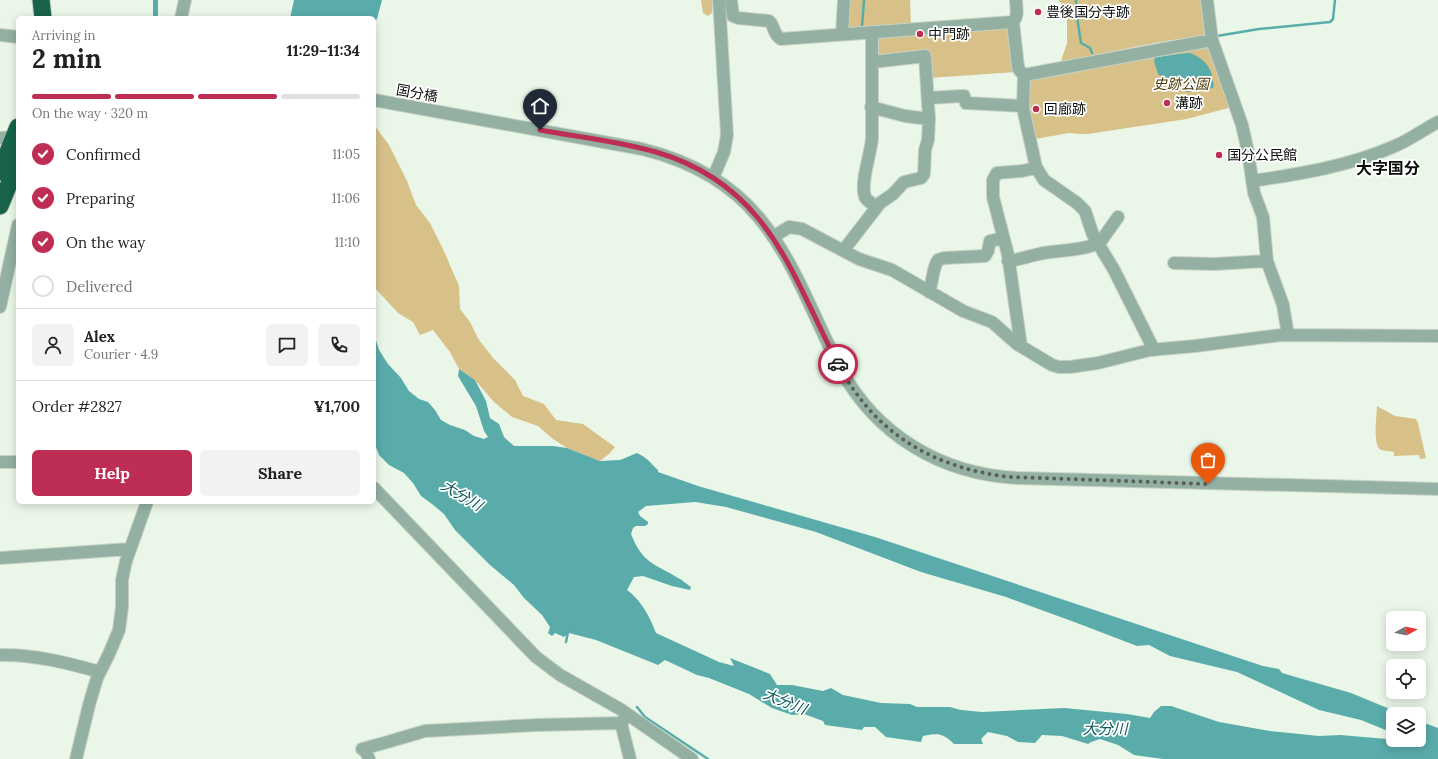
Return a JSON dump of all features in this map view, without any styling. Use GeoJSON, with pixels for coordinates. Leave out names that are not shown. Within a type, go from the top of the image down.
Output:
{"type":"FeatureCollection","features":[{"type":"Feature","properties":{"kind":"highway"},"geometry":{"type":"LineString","coordinates":[[29,0],[31,16]]}},
{"type":"Feature","properties":{"kind":"highway"},"geometry":{"type":"LineString","coordinates":[[41,0],[43,16]]}},
{"type":"Feature","properties":{"kind":"highway"},"geometry":{"type":"LineString","coordinates":[[0,172],[11,134]]}},
{"type":"Feature","properties":{"kind":"highway"},"geometry":{"type":"LineString","coordinates":[[0,206],[16,167]]}},
{"type":"Feature","properties":{"kind":"street"},"geometry":{"type":"LineString","coordinates":[[181,16],[185,0]]}},
{"type":"Feature","properties":{"kind":"street"},"geometry":{"type":"LineString","coordinates":[[713,178],[724,152],[727,135],[719,0]]}},
{"type":"Feature","properties":{"kind":"street"},"geometry":{"type":"LineString","coordinates":[[731,0],[734,16],[738,18],[769,21],[776,36],[781,39],[1012,22],[1016,18],[1016,0]]}},
{"type":"Feature","properties":{"kind":"street"},"geometry":{"type":"LineString","coordinates":[[842,34],[844,0]]}},
{"type":"Feature","properties":{"kind":"street"},"geometry":{"type":"LineString","coordinates":[[1207,0],[1212,40],[1242,125],[1248,152],[1254,193],[1263,217],[1268,261],[1283,305],[1288,335]]}},
{"type":"Feature","properties":{"kind":"street"},"geometry":{"type":"LineString","coordinates":[[1012,22],[1018,66],[1020,71],[1024,74]]}},
{"type":"Feature","properties":{"kind":"street"},"geometry":{"type":"LineString","coordinates":[[872,32],[871,143],[865,173],[865,194],[868,200],[876,207]]}},
{"type":"Feature","properties":{"kind":"street"},"geometry":{"type":"LineString","coordinates":[[0,35],[16,37]]}},
{"type":"Feature","properties":{"kind":"street"},"geometry":{"type":"LineString","coordinates":[[1024,74],[1212,40]]}},
{"type":"Feature","properties":{"kind":"street"},"geometry":{"type":"LineString","coordinates":[[846,247],[865,224],[876,207],[893,194],[904,182],[921,178],[924,175],[925,150],[928,140],[929,119],[925,56],[872,62]]}},
{"type":"Feature","properties":{"kind":"street"},"geometry":{"type":"LineString","coordinates":[[1024,74],[1022,106],[1036,168],[1048,184],[1077,203],[1086,213],[1091,231],[1097,244],[1114,270],[1154,350]]}},
{"type":"Feature","properties":{"kind":"street"},"geometry":{"type":"LineString","coordinates":[[928,98],[962,96],[964,97],[966,103],[1022,106]]}},
{"type":"Feature","properties":{"kind":"street","name":"国分橋"},"geometry":{"type":"LineString","coordinates":[[376,100],[642,149],[677,159],[701,170],[729,189],[749,207],[774,237],[796,277],[840,368],[860,398],[877,418],[898,436],[913,447],[944,462],[979,473],[1010,477],[1438,490]]}},
{"type":"Feature","properties":{"kind":"street"},"geometry":{"type":"LineString","coordinates":[[871,107],[905,116],[929,119]]}},
{"type":"Feature","properties":{"kind":"street"},"geometry":{"type":"LineString","coordinates":[[1252,181],[1325,168],[1376,154],[1401,143],[1438,122]]}},
{"type":"Feature","properties":{"kind":"street"},"geometry":{"type":"LineString","coordinates":[[1021,346],[1008,261],[993,197],[993,180],[997,173],[1036,168]]}},
{"type":"Feature","properties":{"kind":"street"},"geometry":{"type":"LineString","coordinates":[[1008,261],[1097,244],[1101,241],[1118,218]]}},
{"type":"Feature","properties":{"kind":"street"},"geometry":{"type":"LineString","coordinates":[[774,237],[789,227],[802,229],[859,259],[892,270],[963,311],[992,322],[1021,346],[1052,365],[1064,368],[1154,350],[1288,335],[1438,336]]}},
{"type":"Feature","properties":{"kind":"street"},"geometry":{"type":"LineString","coordinates":[[0,307],[16,237]]}},
{"type":"Feature","properties":{"kind":"street"},"geometry":{"type":"LineString","coordinates":[[930,292],[935,266],[938,260],[944,258],[985,256],[988,252],[990,241],[1003,238]]}},
{"type":"Feature","properties":{"kind":"street"},"geometry":{"type":"LineString","coordinates":[[1174,263],[1214,264],[1268,261]]}},
{"type":"Feature","properties":{"kind":"street"},"geometry":{"type":"LineString","coordinates":[[0,462],[16,462]]}},
{"type":"Feature","properties":{"kind":"street"},"geometry":{"type":"LineString","coordinates":[[376,490],[536,658],[560,675],[611,704],[625,719],[692,759]]}},
{"type":"Feature","properties":{"kind":"street"},"geometry":{"type":"LineString","coordinates":[[76,759],[89,704],[100,672],[119,630],[122,580],[126,561],[146,504]]}},
{"type":"Feature","properties":{"kind":"street"},"geometry":{"type":"LineString","coordinates":[[0,558],[130,548]]}},
{"type":"Feature","properties":{"kind":"street"},"geometry":{"type":"LineString","coordinates":[[0,655],[21,656],[70,663],[100,672]]}},
{"type":"Feature","properties":{"kind":"street"},"geometry":{"type":"LineString","coordinates":[[369,759],[366,752],[362,748],[394,741],[425,731],[625,719]]}},
{"type":"Feature","properties":{"kind":"street"},"geometry":{"type":"LineString","coordinates":[[625,719],[630,759]]}},
{"type":"Feature","properties":{"kind":"green space"},"geometry":{"type":"Polygon","coordinates":[[[701,0],[713,0],[712,13],[708,16],[703,13],[701,0]]]}},
{"type":"Feature","properties":{"kind":"green space"},"geometry":{"type":"Polygon","coordinates":[[[846,0],[910,0],[911,25],[847,28],[846,0]]]}},
{"type":"Feature","properties":{"kind":"green space","name":"史跡公園"},"geometry":{"type":"Polygon","coordinates":[[[1058,0],[1203,0],[1208,36],[1152,43],[1061,61],[1067,43],[1067,10],[1058,0]]]}},
{"type":"Feature","properties":{"kind":"green space"},"geometry":{"type":"Polygon","coordinates":[[[1008,24],[1016,72],[929,78],[926,54],[874,60],[873,38],[1008,24]]]}},
{"type":"Feature","properties":{"kind":"green space","name":"史跡公園"},"geometry":{"type":"Polygon","coordinates":[[[1210,42],[1232,107],[1187,119],[1088,134],[1069,133],[1035,139],[1029,131],[1027,78],[1210,42]]]}},
{"type":"Feature","properties":{"kind":"green space"},"geometry":{"type":"Polygon","coordinates":[[[376,127],[389,145],[407,181],[416,205],[430,223],[443,249],[459,286],[460,309],[470,322],[479,340],[494,359],[515,380],[523,396],[544,404],[556,420],[583,424],[615,447],[600,461],[567,448],[553,439],[538,426],[512,417],[494,402],[475,380],[459,369],[450,352],[433,330],[420,335],[413,322],[398,313],[376,289],[376,127]]]}},
{"type":"Feature","properties":{"kind":"green space"},"geometry":{"type":"Polygon","coordinates":[[[1377,406],[1395,416],[1416,419],[1426,458],[1420,459],[1419,455],[1394,456],[1394,452],[1381,450],[1378,447],[1376,436],[1377,406]]]}},
{"type":"Feature","properties":{"kind":"water"},"geometry":{"type":"Polygon","coordinates":[[[153,0],[158,0],[158,16],[153,16],[153,0]]]}},
{"type":"Feature","properties":{"kind":"water"},"geometry":{"type":"Polygon","coordinates":[[[294,0],[382,0],[376,20],[376,16],[290,16],[294,0]]]}},
{"type":"Feature","properties":{"kind":"water"},"geometry":{"type":"Polygon","coordinates":[[[1188,53],[1204,61],[1210,69],[1212,77],[1176,79],[1163,77],[1158,74],[1154,61],[1155,57],[1188,53]]]}},
{"type":"Feature","properties":{"kind":"water"},"geometry":{"type":"Polygon","coordinates":[[[1212,79],[1214,84],[1213,88],[1203,90],[1202,80],[1212,79]]]}},
{"type":"Feature","properties":{"kind":"water"},"geometry":{"type":"Polygon","coordinates":[[[1200,80],[1200,91],[1186,92],[1184,81],[1200,80]]]}},
{"type":"Feature","properties":{"kind":"water","name":"大分川"},"geometry":{"type":"Polygon","coordinates":[[[376,340],[379,350],[388,364],[401,378],[409,391],[419,399],[428,402],[441,420],[465,430],[474,436],[484,439],[488,437],[484,431],[476,406],[458,376],[459,369],[475,380],[486,401],[490,418],[499,424],[504,437],[514,446],[553,446],[567,448],[600,461],[620,460],[637,453],[649,461],[658,470],[658,472],[698,486],[875,537],[1263,666],[1279,669],[1282,673],[1351,693],[1386,707],[1386,730],[1361,720],[1319,710],[1237,672],[1170,656],[1149,645],[1137,646],[1006,597],[921,572],[816,532],[726,507],[695,502],[646,506],[638,512],[640,516],[648,522],[648,524],[633,528],[631,534],[635,544],[650,562],[691,587],[690,590],[672,586],[643,576],[634,577],[627,590],[637,599],[644,609],[656,633],[719,662],[734,666],[730,658],[770,674],[777,685],[792,685],[823,691],[831,688],[843,695],[881,703],[910,704],[917,707],[950,707],[961,710],[982,712],[1064,708],[1127,714],[1150,718],[1161,706],[1171,706],[1219,722],[1270,731],[1319,736],[1340,735],[1386,739],[1386,747],[1426,747],[1426,724],[1438,728],[1438,759],[1163,759],[1134,755],[1118,745],[1100,739],[1088,744],[1062,736],[1042,735],[1035,743],[1018,742],[1007,736],[988,732],[981,739],[983,744],[954,744],[947,738],[936,734],[923,736],[921,742],[886,737],[875,727],[864,727],[862,730],[825,725],[823,721],[804,714],[792,715],[772,708],[749,694],[709,678],[697,675],[665,660],[658,665],[596,640],[569,633],[564,637],[555,633],[552,636],[548,633],[550,627],[542,615],[524,598],[514,585],[490,565],[455,530],[444,514],[421,496],[413,483],[404,473],[389,465],[379,455],[376,447],[376,340]]]}},
{"type":"Feature","properties":{"kind":"waterway"},"geometry":{"type":"LineString","coordinates":[[862,27],[864,0]]}},
{"type":"Feature","properties":{"kind":"waterway"},"geometry":{"type":"LineString","coordinates":[[1076,0],[1076,8]]}},
{"type":"Feature","properties":{"kind":"waterway"},"geometry":{"type":"LineString","coordinates":[[1217,36],[1259,29],[1330,22],[1333,19],[1335,0]]}},
{"type":"Feature","properties":{"kind":"waterway"},"geometry":{"type":"LineString","coordinates":[[1077,17],[1081,43],[1090,48],[1092,53]]}},
{"type":"Feature","properties":{"kind":"waterway"},"geometry":{"type":"LineString","coordinates":[[566,642],[568,632]]}},
{"type":"Feature","properties":{"kind":"waterway"},"geometry":{"type":"LineString","coordinates":[[637,707],[645,717],[708,759]]}},
{"type":"Feature","properties":{"kind":"way so far"},"geometry":{"type":"LineString","coordinates":[[838,364],[852,388],[873,414],[898,436],[913,447],[931,457],[962,468],[979,473],[1010,477],[1208,484]]}},
{"type":"Feature","properties":{"kind":"place","name":"豊後国分寺跡"},"geometry":{"type":"Point","coordinates":[1038,12]}},
{"type":"Feature","properties":{"kind":"place","name":"中門跡"},"geometry":{"type":"Point","coordinates":[920,34]}},
{"type":"Feature","properties":{"kind":"place","name":"溝跡"},"geometry":{"type":"Point","coordinates":[1167,103]}},
{"type":"Feature","properties":{"kind":"place","name":"回廊跡"},"geometry":{"type":"Point","coordinates":[1036,109]}},
{"type":"Feature","properties":{"kind":"place","name":"国分公民館"},"geometry":{"type":"Point","coordinates":[1219,155]}},
{"type":"Feature","properties":{"kind":"district","name":"大字国分"},"geometry":{"type":"Point","coordinates":[1388,168]}},
{"type":"Feature","properties":{"kind":"route"},"geometry":{"type":"LineString","coordinates":[[540,130],[656,152],[677,159],[701,170],[729,189],[741,199],[774,237],[796,277],[838,364]]}}]}
